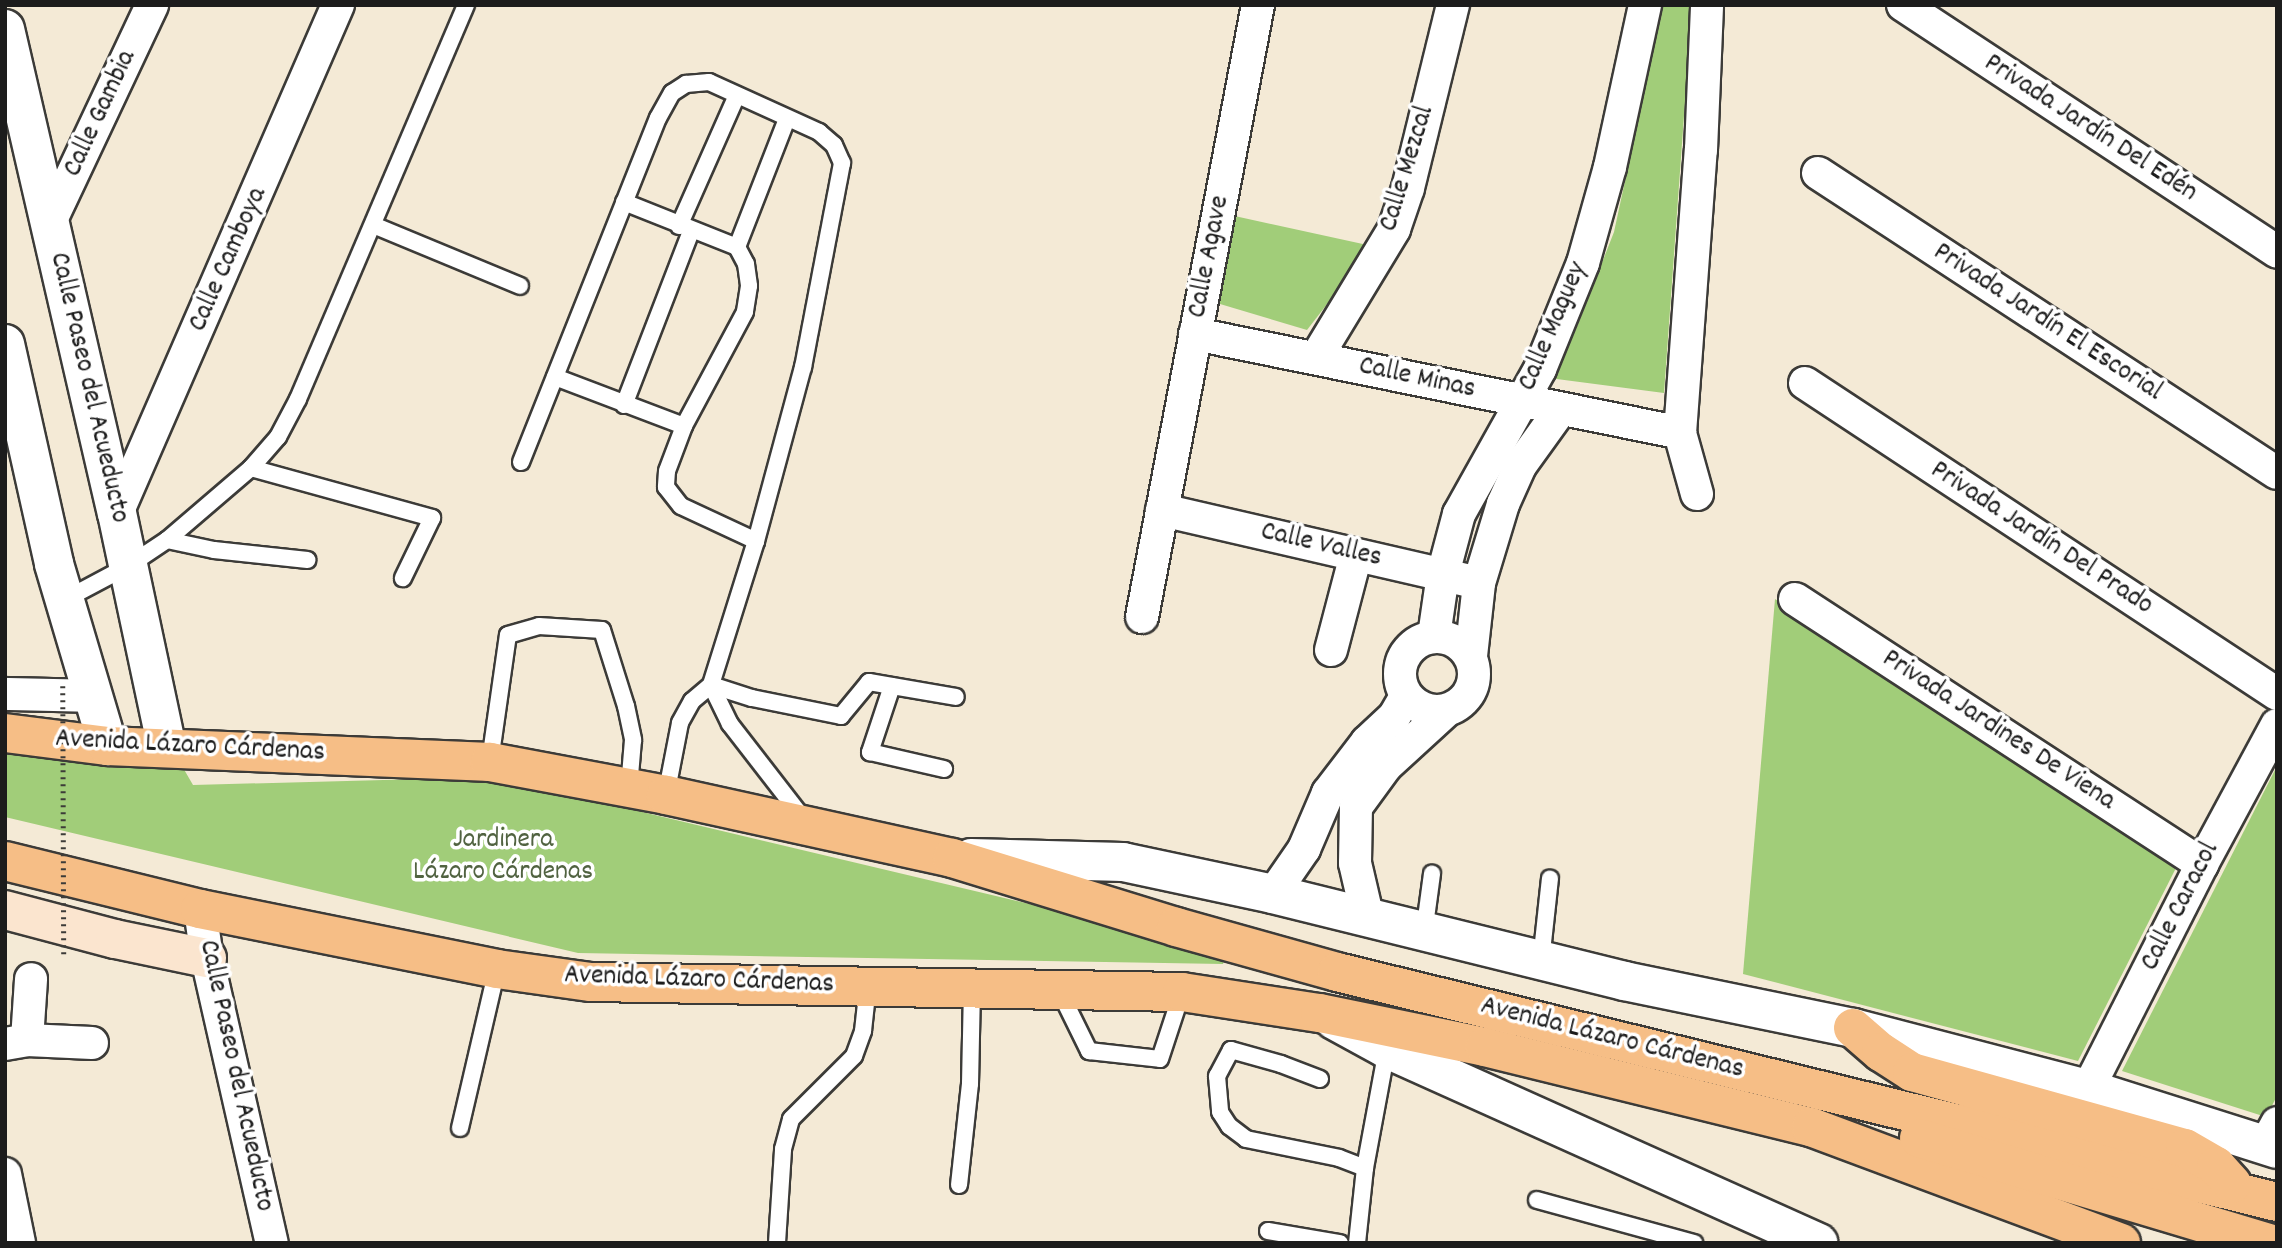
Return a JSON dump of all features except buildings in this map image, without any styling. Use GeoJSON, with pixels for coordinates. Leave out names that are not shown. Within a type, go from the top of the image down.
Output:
{"type":"FeatureCollection","features":[{"type":"Feature","properties":{"kind":"highway","name":"Avenida Lázaro Cárdenas"},"geometry":{"type":"LineString","coordinates":[[5,733],[108,746],[490,762],[666,795],[952,858],[1176,927],[1337,972],[2277,1202]]}},
{"type":"Feature","properties":{"kind":"highway","name":"Avenida Lázaro Cárdenas"},"geometry":{"type":"LineString","coordinates":[[5,861],[200,909],[497,969],[591,982],[1182,992],[1320,1013],[1485,1047],[1811,1127],[2121,1243]]}},
{"type":"Feature","properties":{"kind":"highway"},"geometry":{"type":"LineString","coordinates":[[1853,1028],[1881,1052],[1912,1072],[2185,1148],[2216,1166],[2238,1191]]}},
{"type":"Feature","properties":{"kind":"highway"},"geometry":{"type":"LineString","coordinates":[[1763,1076],[1871,1124],[2269,1243]]}},
{"type":"Feature","properties":{"kind":"main road"},"geometry":{"type":"LineString","coordinates":[[5,894],[79,902],[142,896]]}},
{"type":"Feature","properties":{"kind":"main road"},"geometry":{"type":"LineString","coordinates":[[5,910],[115,939],[207,958]]}},
{"type":"Feature","properties":{"kind":"street","name":"Calle Gambia"},"geometry":{"type":"LineString","coordinates":[[50,222],[152,5]]}},
{"type":"Feature","properties":{"kind":"street","name":"Calle Camboya"},"geometry":{"type":"LineString","coordinates":[[117,513],[338,5]]}},
{"type":"Feature","properties":{"kind":"street","name":"Calle Agave"},"geometry":{"type":"LineString","coordinates":[[1142,617],[1258,5]]}},
{"type":"Feature","properties":{"kind":"street","name":"Calle Mezcal"},"geometry":{"type":"LineString","coordinates":[[1316,358],[1394,229],[1408,188],[1453,5]]}},
{"type":"Feature","properties":{"kind":"street","name":"Calle Maguey"},"geometry":{"type":"LineString","coordinates":[[1434,636],[1443,574],[1459,514],[1540,369],[1583,263],[1610,167],[1645,5]]}},
{"type":"Feature","properties":{"kind":"street"},"geometry":{"type":"LineString","coordinates":[[1697,494],[1680,433],[1702,150],[1707,5]]}},
{"type":"Feature","properties":{"kind":"street","name":"Privada Jardín Del Edén"},"geometry":{"type":"LineString","coordinates":[[1903,5],[2277,252]]}},
{"type":"Feature","properties":{"kind":"street","name":"Calle Paseo del Acueducto"},"geometry":{"type":"LineString","coordinates":[[5,29],[117,513],[167,748]]}},
{"type":"Feature","properties":{"kind":"street","name":"Privada Jardín El Escorial"},"geometry":{"type":"LineString","coordinates":[[1818,173],[2277,473]]}},
{"type":"Feature","properties":{"kind":"street","name":"Calle Minas"},"geometry":{"type":"LineString","coordinates":[[1195,334],[1680,433]]}},
{"type":"Feature","properties":{"kind":"street"},"geometry":{"type":"LineString","coordinates":[[5,344],[54,564],[66,598],[78,691],[108,746]]}},
{"type":"Feature","properties":{"kind":"street","name":"Privada Jardín Del Prado"},"geometry":{"type":"LineString","coordinates":[[1805,383],[2277,694]]}},
{"type":"Feature","properties":{"kind":"street","name":"Calle Maguey"},"geometry":{"type":"LineString","coordinates":[[1471,656],[1479,583],[1503,504],[1520,466],[1561,409]]}},
{"type":"Feature","properties":{"kind":"street","name":"Calle Valles"},"geometry":{"type":"LineString","coordinates":[[1162,510],[1479,583]]}},
{"type":"Feature","properties":{"kind":"street"},"geometry":{"type":"LineString","coordinates":[[1331,650],[1356,555]]}},
{"type":"Feature","properties":{"kind":"street","name":"Privada Jardines De Viena"},"geometry":{"type":"LineString","coordinates":[[1795,599],[2202,864]]}},
{"type":"Feature","properties":{"kind":"street"},"geometry":{"type":"LineString","coordinates":[[1368,919],[1354,863],[1356,807],[1386,766],[1445,712],[1466,700],[1476,679],[1471,656],[1456,641],[1434,636],[1416,643],[1403,658],[1399,677],[1406,696],[1423,710],[1445,712]]}},
{"type":"Feature","properties":{"kind":"street"},"geometry":{"type":"LineString","coordinates":[[5,694],[78,691]]}},
{"type":"Feature","properties":{"kind":"street"},"geometry":{"type":"LineString","coordinates":[[1273,894],[1304,849],[1328,793],[1367,742],[1394,717],[1406,696]]}},
{"type":"Feature","properties":{"kind":"street","name":"Calle Caracol"},"geometry":{"type":"LineString","coordinates":[[2088,1089],[2202,864],[2277,725]]}},
{"type":"Feature","properties":{"kind":"street"},"geometry":{"type":"LineString","coordinates":[[1328,793],[1356,807]]}},
{"type":"Feature","properties":{"kind":"street","name":"Avenida Lázaro Cárdenas"},"geometry":{"type":"LineString","coordinates":[[952,858],[1123,862],[1273,894],[1541,961],[1853,1028],[2273,1139]]}},
{"type":"Feature","properties":{"kind":"street","name":"Calle Paseo del Acueducto"},"geometry":{"type":"LineString","coordinates":[[200,909],[207,958],[272,1243]]}},
{"type":"Feature","properties":{"kind":"street"},"geometry":{"type":"LineString","coordinates":[[31,979],[16,1042],[92,1043]]}},
{"type":"Feature","properties":{"kind":"street","name":"Avenida Lázaro Cárdenas"},"geometry":{"type":"LineString","coordinates":[[1320,1013],[1387,1049],[1818,1243]]}},
{"type":"Feature","properties":{"kind":"street"},"geometry":{"type":"LineString","coordinates":[[5,1174],[19,1243]]}},
{"type":"Feature","properties":{"kind":"lane"},"geometry":{"type":"LineString","coordinates":[[66,598],[128,566],[167,540],[251,468],[278,437],[298,399],[466,5]]}},
{"type":"Feature","properties":{"kind":"lane"},"geometry":{"type":"LineString","coordinates":[[521,462],[658,118],[672,93],[686,84],[709,82],[819,132],[834,145],[842,163],[803,367],[756,541],[711,685],[692,701],[680,723],[666,795]]}},
{"type":"Feature","properties":{"kind":"lane"},"geometry":{"type":"LineString","coordinates":[[624,405],[685,228],[737,95]]}},
{"type":"Feature","properties":{"kind":"lane"},"geometry":{"type":"LineString","coordinates":[[737,247],[787,119]]}},
{"type":"Feature","properties":{"kind":"lane"},"geometry":{"type":"LineString","coordinates":[[624,202],[737,247],[746,264],[749,286],[745,312],[684,426],[667,471],[666,487],[671,497],[681,506],[756,541]]}},
{"type":"Feature","properties":{"kind":"lane"},"geometry":{"type":"LineString","coordinates":[[373,225],[520,286]]}},
{"type":"Feature","properties":{"kind":"lane"},"geometry":{"type":"LineString","coordinates":[[555,377],[684,426]]}},
{"type":"Feature","properties":{"kind":"lane"},"geometry":{"type":"LineString","coordinates":[[251,468],[432,518],[403,578]]}},
{"type":"Feature","properties":{"kind":"lane"},"geometry":{"type":"LineString","coordinates":[[167,540],[214,550],[307,560]]}},
{"type":"Feature","properties":{"kind":"lane"},"geometry":{"type":"LineString","coordinates":[[490,762],[508,635],[540,626],[602,629],[634,740],[629,788]]}},
{"type":"Feature","properties":{"kind":"lane"},"geometry":{"type":"LineString","coordinates":[[711,685],[752,698],[841,716],[869,682],[956,697]]}},
{"type":"Feature","properties":{"kind":"lane"},"geometry":{"type":"LineString","coordinates":[[711,685],[730,724],[810,827]]}},
{"type":"Feature","properties":{"kind":"lane"},"geometry":{"type":"LineString","coordinates":[[892,686],[870,752],[944,769]]}},
{"type":"Feature","properties":{"kind":"lane"},"geometry":{"type":"LineString","coordinates":[[1424,933],[1432,874]]}},
{"type":"Feature","properties":{"kind":"lane"},"geometry":{"type":"LineString","coordinates":[[1541,961],[1550,878]]}},
{"type":"Feature","properties":{"kind":"lane"},"geometry":{"type":"LineString","coordinates":[[460,1128],[497,969]]}},
{"type":"Feature","properties":{"kind":"lane"},"geometry":{"type":"LineString","coordinates":[[777,1243],[783,1149],[791,1119],[855,1056],[863,1031],[868,985]]}},
{"type":"Feature","properties":{"kind":"lane"},"geometry":{"type":"LineString","coordinates":[[959,1185],[970,1084],[972,988]]}},
{"type":"Feature","properties":{"kind":"lane"},"geometry":{"type":"LineString","coordinates":[[1058,990],[1089,1051],[1160,1059],[1182,992]]}},
{"type":"Feature","properties":{"kind":"lane"},"geometry":{"type":"LineString","coordinates":[[1357,1243],[1365,1168],[1387,1049]]}},
{"type":"Feature","properties":{"kind":"lane"},"geometry":{"type":"LineString","coordinates":[[1320,1079],[1281,1064],[1231,1050],[1217,1076],[1220,1112],[1229,1126],[1246,1139],[1339,1158],[1365,1168]]}},
{"type":"Feature","properties":{"kind":"lane"},"geometry":{"type":"LineString","coordinates":[[1538,1200],[1694,1243]]}},
{"type":"Feature","properties":{"kind":"lane"},"geometry":{"type":"LineString","coordinates":[[1268,1231],[1340,1243]]}},
{"type":"Feature","properties":{"kind":"path"},"geometry":{"type":"LineString","coordinates":[[64,958],[78,691]]}},
{"type":"Feature","properties":{"kind":"green space"},"geometry":{"type":"Polygon","coordinates":[[[1663,5],[1692,5],[1664,393],[1549,378],[1576,329],[1614,232],[1663,5]]]}},
{"type":"Feature","properties":{"kind":"green space"},"geometry":{"type":"Polygon","coordinates":[[[1221,213],[1372,246],[1307,330],[1210,301],[1221,213]]]}},
{"type":"Feature","properties":{"kind":"green space"},"geometry":{"type":"Polygon","coordinates":[[[1775,599],[2177,866],[2078,1061],[1743,974],[1775,599]]]}},
{"type":"Feature","properties":{"kind":"green space","name":"Jardinera Lázaro Cárdenas"},"geometry":{"type":"Polygon","coordinates":[[[5,753],[182,766],[193,785],[495,777],[1227,951],[1223,964],[578,953],[5,817],[5,753]]]}},
{"type":"Feature","properties":{"kind":"green space"},"geometry":{"type":"Polygon","coordinates":[[[2277,766],[2277,1096],[2266,1117],[2122,1071],[2277,766]]]}}]}
